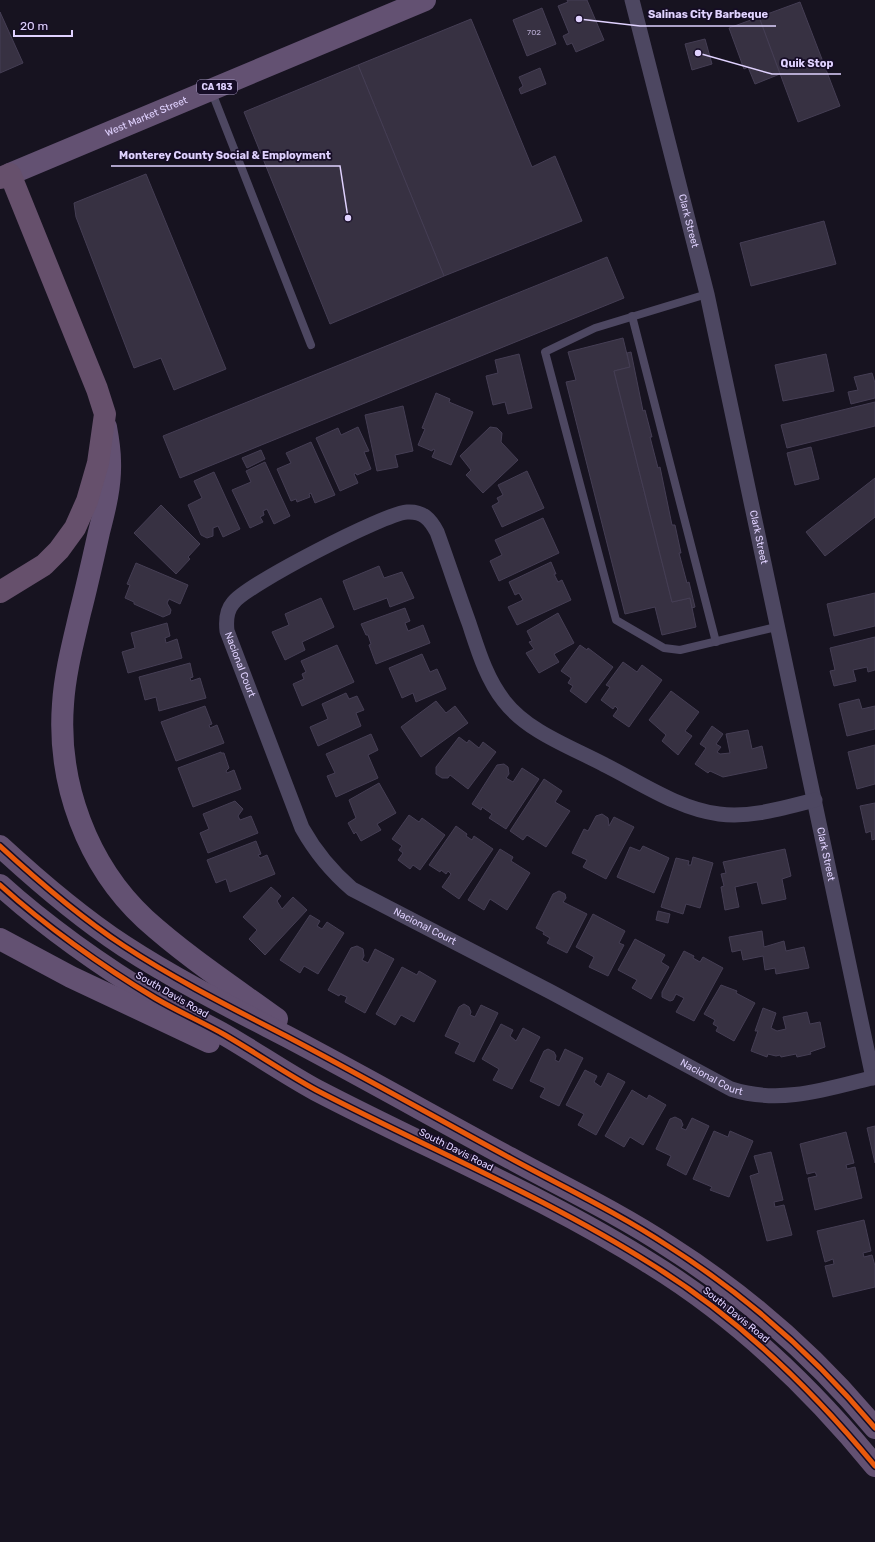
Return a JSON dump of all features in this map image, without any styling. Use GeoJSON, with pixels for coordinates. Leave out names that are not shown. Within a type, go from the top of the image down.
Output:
{"type":"FeatureCollection","features":[{"type":"Feature","properties":{"kind":"highway"},"geometry":{"type":"LineString","coordinates":[[0,592],[44,565],[59,550],[75,528],[87,501],[98,463],[104,414],[97,388],[5,176]]}},
{"type":"Feature","properties":{"kind":"main road","name":"West Market Street"},"geometry":{"type":"LineString","coordinates":[[5,176],[425,0]]}},
{"type":"Feature","properties":{"kind":"main road"},"geometry":{"type":"LineString","coordinates":[[104,414],[110,461],[108,494],[68,668],[62,703],[62,740],[67,777],[74,808],[90,844],[106,871],[124,895],[145,918],[195,959],[336,1062]]}},
{"type":"Feature","properties":{"kind":"main road","name":"South Davis Road"},"geometry":{"type":"LineString","coordinates":[[0,846],[76,911],[123,946],[184,982],[336,1062],[616,1215],[674,1249],[722,1283],[785,1335],[830,1378],[875,1428]]}},
{"type":"Feature","properties":{"kind":"main road","name":"South Davis Road"},"geometry":{"type":"LineString","coordinates":[[0,885],[48,925],[154,998],[224,1034],[314,1089],[562,1213],[653,1264],[702,1298],[780,1362],[849,1435],[875,1466]]}},
{"type":"Feature","properties":{"kind":"main road"},"geometry":{"type":"LineString","coordinates":[[0,939],[127,1005],[314,1089]]}},
{"type":"Feature","properties":{"kind":"street","name":"Clark Street"},"geometry":{"type":"LineString","coordinates":[[632,0],[707,294],[776,627],[874,1079]]}},
{"type":"Feature","properties":{"kind":"street","name":"Nacional Court"},"geometry":{"type":"LineString","coordinates":[[814,800],[754,814],[718,814],[701,810],[682,804],[551,737],[522,719],[504,700],[492,683],[482,662],[437,532],[428,517],[422,514],[407,512],[394,514],[341,539],[248,590],[232,604],[228,612],[226,621],[227,631],[302,828],[311,844],[329,868],[352,889],[551,992],[731,1089],[760,1096],[789,1096],[807,1094],[874,1079]]}},
{"type":"Feature","properties":{"kind":"lane"},"geometry":{"type":"LineString","coordinates":[[211,90],[311,345]]}},
{"type":"Feature","properties":{"kind":"lane"},"geometry":{"type":"LineString","coordinates":[[707,294],[595,328],[545,352],[616,620],[658,645],[672,650],[716,642],[776,627]]}},
{"type":"Feature","properties":{"kind":"lane"},"geometry":{"type":"LineString","coordinates":[[632,316],[716,642]]}},
{"type":"Feature","properties":{"kind":"building"},"geometry":{"type":"Polygon","coordinates":[[[567,0],[587,0],[604,40],[576,52],[572,43],[567,45],[563,36],[569,33],[558,6],[568,2],[567,0]]]}},
{"type":"Feature","properties":{"kind":"building"},"geometry":{"type":"Polygon","coordinates":[[[800,2],[840,106],[798,122],[759,17],[800,2]]]}},
{"type":"Feature","properties":{"kind":"building"},"geometry":{"type":"Polygon","coordinates":[[[542,8],[556,44],[527,56],[513,20],[542,8]]]}},
{"type":"Feature","properties":{"kind":"building"},"geometry":{"type":"Polygon","coordinates":[[[0,12],[23,63],[0,73],[0,12]]]}},
{"type":"Feature","properties":{"kind":"building"},"geometry":{"type":"Polygon","coordinates":[[[759,17],[780,74],[755,84],[748,67],[744,69],[729,28],[759,17]]]}},
{"type":"Feature","properties":{"kind":"building"},"geometry":{"type":"Polygon","coordinates":[[[471,19],[532,167],[555,156],[582,221],[444,276],[358,65],[471,19]]]}},
{"type":"Feature","properties":{"kind":"building"},"geometry":{"type":"Polygon","coordinates":[[[705,39],[712,64],[692,70],[685,44],[705,39]]]}},
{"type":"Feature","properties":{"kind":"building"},"geometry":{"type":"Polygon","coordinates":[[[358,65],[444,276],[330,324],[244,112],[358,65]]]}},
{"type":"Feature","properties":{"kind":"building"},"geometry":{"type":"Polygon","coordinates":[[[540,68],[546,84],[521,94],[519,89],[523,86],[519,77],[540,68]]]}},
{"type":"Feature","properties":{"kind":"building"},"geometry":{"type":"Polygon","coordinates":[[[146,174],[226,369],[174,390],[161,358],[134,368],[76,217],[74,203],[146,174]]]}},
{"type":"Feature","properties":{"kind":"building"},"geometry":{"type":"Polygon","coordinates":[[[824,221],[836,264],[751,286],[740,243],[824,221]]]}},
{"type":"Feature","properties":{"kind":"building"},"geometry":{"type":"Polygon","coordinates":[[[607,257],[624,298],[180,478],[163,436],[607,257]]]}},
{"type":"Feature","properties":{"kind":"building"},"geometry":{"type":"Polygon","coordinates":[[[623,338],[630,367],[614,371],[672,602],[690,598],[696,627],[662,635],[655,607],[625,614],[566,382],[576,380],[568,352],[623,338]]]}},
{"type":"Feature","properties":{"kind":"building"},"geometry":{"type":"Polygon","coordinates":[[[631,352],[643,411],[645,410],[658,468],[660,467],[672,525],[675,525],[681,553],[679,553],[687,583],[689,582],[695,607],[692,608],[690,598],[672,602],[614,371],[630,367],[627,353],[631,352]]]}},
{"type":"Feature","properties":{"kind":"building"},"geometry":{"type":"Polygon","coordinates":[[[519,354],[532,408],[508,414],[505,402],[493,405],[486,376],[498,373],[495,360],[519,354]]]}},
{"type":"Feature","properties":{"kind":"building"},"geometry":{"type":"Polygon","coordinates":[[[826,354],[834,391],[783,401],[775,365],[826,354]]]}},
{"type":"Feature","properties":{"kind":"building"},"geometry":{"type":"Polygon","coordinates":[[[872,373],[875,383],[875,398],[851,404],[848,392],[858,390],[854,377],[872,373]]]}},
{"type":"Feature","properties":{"kind":"building"},"geometry":{"type":"Polygon","coordinates":[[[436,393],[450,399],[449,402],[473,412],[451,465],[432,457],[435,450],[433,449],[432,451],[418,445],[425,429],[422,428],[436,393]]]}},
{"type":"Feature","properties":{"kind":"building"},"geometry":{"type":"Polygon","coordinates":[[[875,402],[875,426],[787,448],[781,425],[875,402]]]}},
{"type":"Feature","properties":{"kind":"building"},"geometry":{"type":"Polygon","coordinates":[[[403,406],[413,451],[395,455],[398,467],[377,471],[365,415],[403,406]]]}},
{"type":"Feature","properties":{"kind":"building"},"geometry":{"type":"Polygon","coordinates":[[[358,427],[369,451],[364,452],[371,469],[357,475],[356,473],[354,474],[358,483],[340,491],[316,438],[338,428],[341,435],[358,427]]]}},
{"type":"Feature","properties":{"kind":"building"},"geometry":{"type":"Polygon","coordinates":[[[490,427],[497,428],[502,433],[501,442],[518,460],[483,493],[466,475],[471,470],[460,456],[490,427]]]}},
{"type":"Feature","properties":{"kind":"building"},"geometry":{"type":"Polygon","coordinates":[[[311,442],[335,495],[315,503],[311,493],[309,494],[310,497],[297,502],[296,499],[291,501],[277,469],[291,463],[286,453],[311,442]]]}},
{"type":"Feature","properties":{"kind":"building"},"geometry":{"type":"Polygon","coordinates":[[[811,447],[819,479],[795,485],[787,453],[811,447]]]}},
{"type":"Feature","properties":{"kind":"building"},"geometry":{"type":"Polygon","coordinates":[[[261,450],[265,459],[247,468],[242,458],[261,450]]]}},
{"type":"Feature","properties":{"kind":"building"},"geometry":{"type":"Polygon","coordinates":[[[265,462],[290,516],[274,524],[267,509],[263,511],[264,515],[260,517],[263,522],[250,528],[232,490],[251,482],[246,471],[265,462]]]}},
{"type":"Feature","properties":{"kind":"building"},"geometry":{"type":"Polygon","coordinates":[[[527,471],[544,508],[502,527],[492,506],[499,502],[497,498],[503,495],[498,485],[527,471]]]}},
{"type":"Feature","properties":{"kind":"building"},"geometry":{"type":"Polygon","coordinates":[[[214,472],[240,529],[223,537],[218,526],[213,528],[213,536],[207,538],[201,535],[188,505],[202,498],[194,481],[214,472]]]}},
{"type":"Feature","properties":{"kind":"building"},"geometry":{"type":"Polygon","coordinates":[[[875,478],[875,517],[825,556],[806,532],[875,478]]]}},
{"type":"Feature","properties":{"kind":"building"},"geometry":{"type":"Polygon","coordinates":[[[161,505],[200,544],[188,557],[190,559],[176,574],[134,533],[161,505]]]}},
{"type":"Feature","properties":{"kind":"building"},"geometry":{"type":"Polygon","coordinates":[[[543,518],[559,553],[499,581],[490,561],[502,555],[495,540],[543,518]]]}},
{"type":"Feature","properties":{"kind":"building"},"geometry":{"type":"Polygon","coordinates":[[[551,562],[558,582],[562,580],[571,600],[517,625],[508,607],[523,600],[519,593],[515,595],[509,582],[551,562]]]}},
{"type":"Feature","properties":{"kind":"building"},"geometry":{"type":"Polygon","coordinates":[[[136,563],[188,585],[180,604],[169,599],[167,603],[171,610],[170,614],[163,617],[134,604],[134,602],[125,598],[130,585],[127,584],[136,563]]]}},
{"type":"Feature","properties":{"kind":"building"},"geometry":{"type":"Polygon","coordinates":[[[379,566],[384,578],[402,572],[414,598],[390,607],[387,598],[354,610],[343,581],[379,566]]]}},
{"type":"Feature","properties":{"kind":"building"},"geometry":{"type":"Polygon","coordinates":[[[875,593],[875,626],[834,636],[827,604],[875,593]]]}},
{"type":"Feature","properties":{"kind":"building"},"geometry":{"type":"Polygon","coordinates":[[[321,598],[334,627],[302,642],[305,650],[285,660],[272,632],[289,625],[285,614],[321,598]]]}},
{"type":"Feature","properties":{"kind":"building"},"geometry":{"type":"Polygon","coordinates":[[[405,608],[410,621],[405,623],[408,631],[423,625],[430,643],[376,664],[369,645],[371,644],[368,635],[366,635],[361,624],[405,608]]]}},
{"type":"Feature","properties":{"kind":"building"},"geometry":{"type":"Polygon","coordinates":[[[558,613],[574,643],[554,654],[559,662],[539,673],[526,653],[534,649],[529,642],[532,641],[527,631],[558,613]]]}},
{"type":"Feature","properties":{"kind":"building"},"geometry":{"type":"Polygon","coordinates":[[[167,623],[170,636],[165,638],[166,643],[177,639],[182,658],[128,673],[122,652],[135,648],[131,633],[167,623]]]}},
{"type":"Feature","properties":{"kind":"building"},"geometry":{"type":"Polygon","coordinates":[[[875,637],[875,670],[868,672],[867,667],[853,670],[856,681],[834,686],[830,671],[835,670],[830,648],[875,637]]]}},
{"type":"Feature","properties":{"kind":"building"},"geometry":{"type":"Polygon","coordinates":[[[337,645],[354,682],[302,706],[293,684],[304,679],[302,674],[306,672],[301,661],[337,645]]]}},
{"type":"Feature","properties":{"kind":"building"},"geometry":{"type":"Polygon","coordinates":[[[580,645],[587,650],[588,648],[613,667],[586,703],[570,691],[573,686],[568,683],[571,678],[561,671],[580,645]]]}},
{"type":"Feature","properties":{"kind":"building"},"geometry":{"type":"Polygon","coordinates":[[[422,654],[430,672],[437,669],[446,689],[416,702],[413,693],[402,698],[389,668],[422,654]]]}},
{"type":"Feature","properties":{"kind":"building"},"geometry":{"type":"Polygon","coordinates":[[[623,662],[637,672],[642,665],[662,680],[629,727],[613,716],[618,709],[615,706],[613,709],[601,700],[610,687],[606,685],[623,662]]]}},
{"type":"Feature","properties":{"kind":"building"},"geometry":{"type":"Polygon","coordinates":[[[190,663],[193,677],[190,678],[191,681],[200,678],[206,698],[159,711],[156,697],[145,700],[139,677],[190,663]]]}},
{"type":"Feature","properties":{"kind":"building"},"geometry":{"type":"Polygon","coordinates":[[[671,691],[699,712],[685,731],[692,736],[678,755],[662,741],[666,735],[649,720],[671,691]]]}},
{"type":"Feature","properties":{"kind":"building"},"geometry":{"type":"Polygon","coordinates":[[[346,693],[349,699],[357,696],[364,710],[356,713],[361,726],[318,746],[310,727],[328,719],[322,704],[346,693]]]}},
{"type":"Feature","properties":{"kind":"building"},"geometry":{"type":"Polygon","coordinates":[[[859,699],[862,709],[875,706],[875,729],[847,736],[839,704],[859,699]]]}},
{"type":"Feature","properties":{"kind":"building"},"geometry":{"type":"Polygon","coordinates":[[[436,701],[446,713],[455,706],[468,723],[421,757],[401,727],[436,701]]]}},
{"type":"Feature","properties":{"kind":"building"},"geometry":{"type":"Polygon","coordinates":[[[205,706],[212,724],[209,725],[210,728],[217,725],[224,743],[176,761],[161,722],[205,706]]]}},
{"type":"Feature","properties":{"kind":"building"},"geometry":{"type":"Polygon","coordinates":[[[712,726],[723,734],[716,744],[721,747],[717,752],[720,754],[730,753],[726,734],[748,730],[752,749],[762,746],[767,768],[723,777],[710,771],[708,773],[695,764],[706,748],[700,744],[712,726]]]}},
{"type":"Feature","properties":{"kind":"building"},"geometry":{"type":"Polygon","coordinates":[[[371,734],[378,750],[368,755],[378,778],[336,797],[327,776],[335,773],[326,754],[371,734]]]}},
{"type":"Feature","properties":{"kind":"building"},"geometry":{"type":"Polygon","coordinates":[[[459,737],[467,743],[469,740],[479,748],[483,742],[496,752],[468,789],[450,775],[448,778],[442,778],[436,774],[436,767],[459,737]]]}},
{"type":"Feature","properties":{"kind":"building"},"geometry":{"type":"Polygon","coordinates":[[[875,745],[875,784],[857,789],[848,752],[875,745]]]}},
{"type":"Feature","properties":{"kind":"building"},"geometry":{"type":"Polygon","coordinates":[[[221,752],[224,753],[229,768],[226,771],[227,773],[234,770],[241,789],[193,807],[178,768],[221,752]]]}},
{"type":"Feature","properties":{"kind":"building"},"geometry":{"type":"Polygon","coordinates":[[[504,764],[508,767],[509,774],[506,778],[513,782],[522,768],[539,779],[506,829],[489,818],[492,814],[482,807],[481,810],[472,804],[497,765],[504,764]]]}},
{"type":"Feature","properties":{"kind":"building"},"geometry":{"type":"Polygon","coordinates":[[[544,779],[562,791],[555,802],[570,811],[546,847],[527,835],[523,840],[510,831],[544,779]]]}},
{"type":"Feature","properties":{"kind":"building"},"geometry":{"type":"Polygon","coordinates":[[[379,783],[396,813],[377,824],[381,830],[361,841],[356,832],[354,834],[348,823],[356,818],[349,800],[379,783]]]}},
{"type":"Feature","properties":{"kind":"building"},"geometry":{"type":"Polygon","coordinates":[[[235,801],[243,809],[238,816],[240,820],[251,816],[258,833],[208,853],[200,833],[209,829],[203,814],[235,801]]]}},
{"type":"Feature","properties":{"kind":"building"},"geometry":{"type":"Polygon","coordinates":[[[875,803],[875,839],[872,840],[871,831],[866,833],[860,806],[875,803]]]}},
{"type":"Feature","properties":{"kind":"building"},"geometry":{"type":"Polygon","coordinates":[[[602,814],[608,818],[609,826],[614,817],[634,827],[606,879],[583,867],[587,860],[572,853],[584,829],[588,831],[596,816],[602,814]]]}},
{"type":"Feature","properties":{"kind":"building"},"geometry":{"type":"Polygon","coordinates":[[[409,815],[419,822],[422,818],[445,835],[420,870],[413,865],[410,869],[398,860],[403,853],[399,850],[402,846],[392,839],[409,815]]]}},
{"type":"Feature","properties":{"kind":"building"},"geometry":{"type":"Polygon","coordinates":[[[456,826],[467,834],[466,836],[472,840],[474,836],[493,849],[459,899],[442,887],[451,874],[448,871],[446,874],[441,870],[440,872],[429,865],[456,826]]]}},
{"type":"Feature","properties":{"kind":"building"},"geometry":{"type":"Polygon","coordinates":[[[256,841],[261,854],[258,855],[260,858],[267,855],[275,874],[230,892],[226,879],[216,883],[207,860],[256,841]]]}},
{"type":"Feature","properties":{"kind":"building"},"geometry":{"type":"Polygon","coordinates":[[[643,846],[669,858],[654,893],[617,877],[630,847],[640,851],[643,846]]]}},
{"type":"Feature","properties":{"kind":"building"},"geometry":{"type":"Polygon","coordinates":[[[500,849],[513,857],[511,861],[530,873],[507,910],[490,899],[484,910],[468,900],[500,849]]]}},
{"type":"Feature","properties":{"kind":"building"},"geometry":{"type":"Polygon","coordinates":[[[785,849],[791,876],[782,879],[786,899],[762,904],[757,882],[735,887],[739,907],[725,910],[721,887],[724,886],[721,874],[726,873],[723,862],[785,849]]]}},
{"type":"Feature","properties":{"kind":"building"},"geometry":{"type":"Polygon","coordinates":[[[693,857],[713,863],[700,908],[686,904],[683,914],[661,907],[676,858],[689,861],[688,865],[691,865],[693,857]]]}},
{"type":"Feature","properties":{"kind":"building"},"geometry":{"type":"Polygon","coordinates":[[[271,887],[281,896],[277,901],[282,909],[293,897],[307,910],[265,955],[249,939],[257,930],[243,917],[271,887]]]}},
{"type":"Feature","properties":{"kind":"building"},"geometry":{"type":"Polygon","coordinates":[[[559,891],[565,894],[566,898],[563,902],[587,914],[567,953],[547,943],[550,938],[543,934],[544,932],[536,928],[553,894],[559,891]]]}},
{"type":"Feature","properties":{"kind":"building"},"geometry":{"type":"Polygon","coordinates":[[[658,911],[670,914],[668,923],[656,920],[658,911]]]}},
{"type":"Feature","properties":{"kind":"building"},"geometry":{"type":"Polygon","coordinates":[[[593,914],[625,931],[619,943],[624,945],[608,976],[589,967],[594,957],[576,947],[593,914]]]}},
{"type":"Feature","properties":{"kind":"building"},"geometry":{"type":"Polygon","coordinates":[[[310,915],[320,921],[317,926],[322,929],[327,922],[344,933],[318,974],[304,966],[300,973],[280,960],[310,915]]]}},
{"type":"Feature","properties":{"kind":"building"},"geometry":{"type":"Polygon","coordinates":[[[762,931],[764,947],[784,941],[786,951],[804,947],[809,968],[776,974],[775,968],[765,970],[763,956],[743,960],[741,950],[732,952],[729,937],[762,931]]]}},
{"type":"Feature","properties":{"kind":"building"},"geometry":{"type":"Polygon","coordinates":[[[635,939],[665,955],[661,962],[669,967],[651,999],[632,988],[637,980],[618,970],[635,939]]]}},
{"type":"Feature","properties":{"kind":"building"},"geometry":{"type":"Polygon","coordinates":[[[357,946],[363,949],[364,956],[362,960],[368,963],[375,949],[394,959],[365,1013],[345,1002],[347,997],[340,994],[339,996],[328,990],[351,948],[357,946]]]}},
{"type":"Feature","properties":{"kind":"building"},"geometry":{"type":"Polygon","coordinates":[[[684,951],[694,956],[693,958],[700,962],[703,957],[723,968],[694,1021],[676,1012],[684,998],[676,994],[673,1000],[670,1001],[662,997],[662,992],[684,951]]]}},
{"type":"Feature","properties":{"kind":"building"},"geometry":{"type":"Polygon","coordinates":[[[402,967],[417,975],[419,971],[436,981],[414,1022],[401,1015],[395,1025],[376,1014],[402,967]]]}},
{"type":"Feature","properties":{"kind":"building"},"geometry":{"type":"Polygon","coordinates":[[[721,985],[737,991],[736,993],[755,1003],[734,1041],[716,1031],[718,1027],[713,1024],[715,1020],[704,1014],[721,985]]]}},
{"type":"Feature","properties":{"kind":"building"},"geometry":{"type":"Polygon","coordinates":[[[464,1004],[469,1007],[471,1012],[470,1015],[475,1017],[481,1005],[498,1013],[474,1062],[455,1053],[460,1043],[445,1036],[459,1007],[464,1004]]]}},
{"type":"Feature","properties":{"kind":"building"},"geometry":{"type":"Polygon","coordinates":[[[763,1008],[776,1013],[771,1028],[777,1031],[786,1029],[783,1017],[807,1012],[810,1024],[820,1022],[825,1047],[810,1052],[811,1054],[797,1057],[796,1054],[781,1057],[780,1055],[776,1056],[768,1054],[767,1057],[751,1051],[758,1031],[755,1031],[763,1008]]]}},
{"type":"Feature","properties":{"kind":"building"},"geometry":{"type":"Polygon","coordinates":[[[501,1024],[513,1030],[510,1036],[516,1041],[523,1028],[540,1037],[512,1089],[493,1080],[499,1069],[482,1059],[501,1024]]]}},
{"type":"Feature","properties":{"kind":"building"},"geometry":{"type":"Polygon","coordinates":[[[548,1049],[554,1052],[556,1056],[555,1060],[559,1062],[565,1049],[583,1058],[559,1106],[540,1097],[545,1088],[530,1081],[544,1051],[548,1049]]]}},
{"type":"Feature","properties":{"kind":"building"},"geometry":{"type":"Polygon","coordinates":[[[585,1070],[597,1076],[594,1082],[601,1087],[608,1073],[625,1082],[596,1135],[578,1125],[584,1114],[566,1105],[585,1070]]]}},
{"type":"Feature","properties":{"kind":"building"},"geometry":{"type":"Polygon","coordinates":[[[632,1090],[647,1099],[649,1095],[666,1105],[643,1145],[630,1137],[624,1147],[605,1136],[632,1090]]]}},
{"type":"Feature","properties":{"kind":"building"},"geometry":{"type":"Polygon","coordinates":[[[675,1117],[681,1120],[683,1125],[681,1128],[686,1130],[692,1118],[709,1126],[686,1175],[667,1165],[671,1156],[656,1149],[670,1119],[675,1117]]]}},
{"type":"Feature","properties":{"kind":"building"},"geometry":{"type":"Polygon","coordinates":[[[875,1126],[875,1163],[867,1128],[875,1126]]]}},
{"type":"Feature","properties":{"kind":"building"},"geometry":{"type":"Polygon","coordinates":[[[714,1131],[728,1137],[730,1131],[753,1141],[729,1197],[710,1190],[712,1187],[693,1179],[714,1131]]]}},
{"type":"Feature","properties":{"kind":"building"},"geometry":{"type":"Polygon","coordinates":[[[846,1132],[854,1163],[846,1165],[847,1169],[855,1167],[862,1198],[815,1210],[808,1178],[817,1176],[815,1172],[807,1174],[800,1144],[846,1132]]]}},
{"type":"Feature","properties":{"kind":"building"},"geometry":{"type":"Polygon","coordinates":[[[771,1152],[783,1200],[774,1202],[775,1207],[784,1205],[792,1235],[767,1241],[750,1176],[759,1173],[754,1156],[771,1152]]]}},
{"type":"Feature","properties":{"kind":"building"},"geometry":{"type":"Polygon","coordinates":[[[864,1220],[871,1251],[863,1253],[864,1257],[872,1255],[875,1266],[875,1287],[833,1297],[825,1266],[834,1264],[833,1259],[825,1262],[817,1231],[864,1220]]]}},
{"type":"Feature","properties":{"kind":"cycle path"},"geometry":{"type":"LineString","coordinates":[[0,846],[45,886],[124,946],[204,993],[610,1211],[697,1265],[752,1306],[804,1352],[829,1376],[875,1428]]}},
{"type":"Feature","properties":{"kind":"cycle path"},"geometry":{"type":"LineString","coordinates":[[0,885],[35,915],[74,945],[155,998],[225,1035],[316,1090],[570,1217],[651,1264],[683,1285],[743,1331],[799,1382],[851,1437],[875,1466]]}},
{"type":"Feature","properties":{"kind":"place","name":"Salinas City Barbeque"},"geometry":{"type":"Point","coordinates":[579,19]}},
{"type":"Feature","properties":{"kind":"place","name":"Quik Stop"},"geometry":{"type":"Point","coordinates":[698,53]}},
{"type":"Feature","properties":{"kind":"place","name":"Monterey County Social & Employment"},"geometry":{"type":"Point","coordinates":[348,218]}}]}
